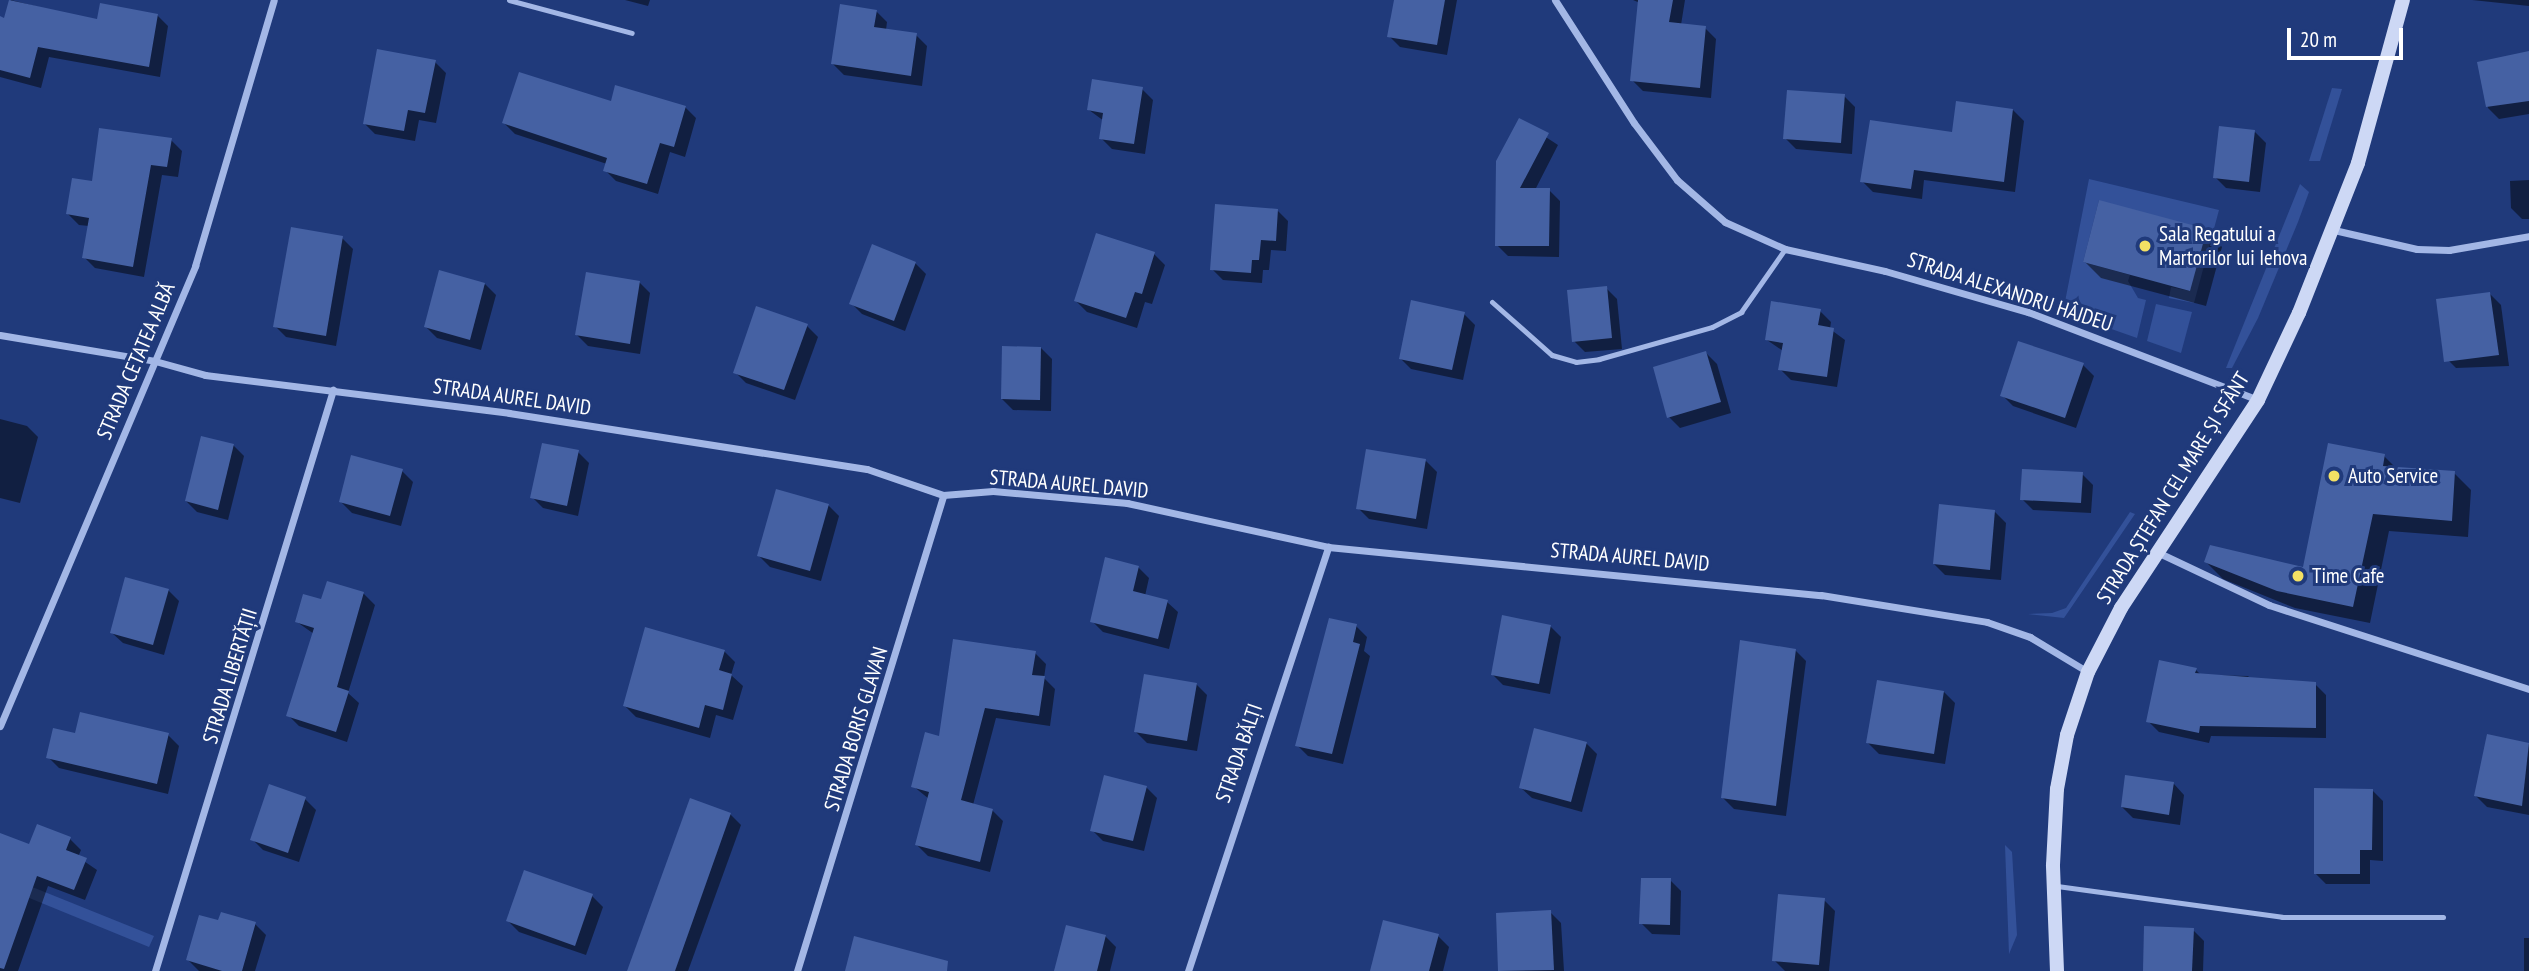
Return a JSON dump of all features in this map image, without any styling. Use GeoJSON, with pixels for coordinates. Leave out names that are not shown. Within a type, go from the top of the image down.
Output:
{"type":"FeatureCollection","features":[{"type":"Feature","properties":{"kind":"main road","name":"STRADA ȘTEFAN CEL MARE ȘI SFÂNT"},"geometry":{"type":"LineString","coordinates":[[2057,971],[2053,886],[2057,789],[2067,735],[2088,671],[2157,552],[2258,400],[2334,230],[2358,163],[2403,0]]}},
{"type":"Feature","properties":{"kind":"street","name":"STRADA CETATEA ALBĂ"},"geometry":{"type":"LineString","coordinates":[[0,726],[195,266],[274,0]]}},
{"type":"Feature","properties":{"kind":"street","name":"STRADA ALEXANDRU HÂJDEU"},"geometry":{"type":"LineString","coordinates":[[1555,0],[1634,123],[1677,180],[1725,222],[1785,249],[1885,271],[2028,312],[2258,400]]}},
{"type":"Feature","properties":{"kind":"street"},"geometry":{"type":"LineString","coordinates":[[2334,230],[2438,249],[2529,236]]}},
{"type":"Feature","properties":{"kind":"street","name":"STRADA AUREL DAVID"},"geometry":{"type":"LineString","coordinates":[[0,335],[155,361],[205,375],[333,390],[867,468],[943,495],[993,491],[1127,503],[1328,547],[1691,579],[1987,622],[2030,637],[2088,671]]}},
{"type":"Feature","properties":{"kind":"street","name":"STRADA LIBERTĂȚII"},"geometry":{"type":"LineString","coordinates":[[155,971],[333,390]]}},
{"type":"Feature","properties":{"kind":"street","name":"STRADA BORIS GLAVAN"},"geometry":{"type":"LineString","coordinates":[[797,971],[943,495]]}},
{"type":"Feature","properties":{"kind":"street","name":"STRADA BĂLȚI"},"geometry":{"type":"LineString","coordinates":[[1188,971],[1328,547]]}},
{"type":"Feature","properties":{"kind":"street"},"geometry":{"type":"LineString","coordinates":[[2157,552],[2269,605],[2529,689]]}},
{"type":"Feature","properties":{"kind":"lane"},"geometry":{"type":"LineString","coordinates":[[509,0],[632,33]]}},
{"type":"Feature","properties":{"kind":"lane"},"geometry":{"type":"LineString","coordinates":[[1492,302],[1552,355],[1576,362],[1599,359],[1712,327],[1741,312],[1785,249]]}},
{"type":"Feature","properties":{"kind":"lane"},"geometry":{"type":"LineString","coordinates":[[2053,886],[2282,917],[2444,916]]}},
{"type":"Feature","properties":{"kind":"shaded area"},"geometry":{"type":"Polygon","coordinates":[[[2332,88],[2342,89],[2320,161],[2309,161],[2332,88]]]}},
{"type":"Feature","properties":{"kind":"shaded area"},"geometry":{"type":"Polygon","coordinates":[[[2089,179],[2219,210],[2194,303],[2169,298],[2171,287],[2190,291],[2099,200],[2083,262],[2130,275],[2128,281],[2138,298],[2146,300],[2137,338],[2063,312],[2089,179]]]}},
{"type":"Feature","properties":{"kind":"shaded area"},"geometry":{"type":"Polygon","coordinates":[[[2300,184],[2309,192],[2298,222],[2258,318],[2232,368],[2226,368],[2300,184]]]}},
{"type":"Feature","properties":{"kind":"shaded area"},"geometry":{"type":"Polygon","coordinates":[[[2156,304],[2192,312],[2181,353],[2147,341],[2156,304]]]}},
{"type":"Feature","properties":{"kind":"shaded area"},"geometry":{"type":"Polygon","coordinates":[[[2130,512],[2135,514],[2064,618],[2028,614],[2052,613],[2066,608],[2130,512]]]}},
{"type":"Feature","properties":{"kind":"shaded area"},"geometry":{"type":"Polygon","coordinates":[[[2005,845],[2012,852],[2017,935],[2009,954],[2005,845]]]}},
{"type":"Feature","properties":{"kind":"shaded area"},"geometry":{"type":"Polygon","coordinates":[[[0,874],[154,936],[149,947],[0,886],[0,874]]]}},
{"type":"Feature","properties":{"kind":"building"},"geometry":{"type":"Polygon","coordinates":[[[9,0],[97,19],[100,3],[158,14],[149,67],[38,47],[30,78],[0,70],[0,16],[4,18],[9,0]]]}},
{"type":"Feature","properties":{"kind":"building"},"geometry":{"type":"Polygon","coordinates":[[[1394,0],[1445,0],[1437,45],[1387,37],[1394,0]]]}},
{"type":"Feature","properties":{"kind":"building"},"geometry":{"type":"Polygon","coordinates":[[[1638,0],[1673,0],[1669,22],[1706,26],[1700,88],[1630,81],[1638,0]]]}},
{"type":"Feature","properties":{"kind":"building"},"geometry":{"type":"Polygon","coordinates":[[[840,4],[877,10],[874,27],[917,33],[911,76],[831,64],[840,4]]]}},
{"type":"Feature","properties":{"kind":"building"},"geometry":{"type":"Polygon","coordinates":[[[377,49],[436,60],[425,113],[408,110],[404,131],[363,124],[377,49]]]}},
{"type":"Feature","properties":{"kind":"building"},"geometry":{"type":"Polygon","coordinates":[[[2529,51],[2529,101],[2486,107],[2477,62],[2529,51]]]}},
{"type":"Feature","properties":{"kind":"building"},"geometry":{"type":"Polygon","coordinates":[[[519,72],[611,101],[615,85],[686,106],[674,147],[660,143],[647,184],[603,171],[607,158],[502,123],[519,72]]]}},
{"type":"Feature","properties":{"kind":"building"},"geometry":{"type":"Polygon","coordinates":[[[1092,79],[1143,87],[1134,144],[1099,139],[1103,113],[1087,110],[1092,79]]]}},
{"type":"Feature","properties":{"kind":"building"},"geometry":{"type":"Polygon","coordinates":[[[1787,90],[1845,94],[1841,143],[1783,139],[1787,90]]]}},
{"type":"Feature","properties":{"kind":"building"},"geometry":{"type":"Polygon","coordinates":[[[1956,101],[2013,109],[2004,182],[1914,170],[1911,189],[1860,182],[1870,120],[1952,132],[1956,101]]]}},
{"type":"Feature","properties":{"kind":"building"},"geometry":{"type":"Polygon","coordinates":[[[1519,118],[1549,133],[1520,188],[1550,188],[1549,246],[1495,246],[1496,161],[1519,118]]]}},
{"type":"Feature","properties":{"kind":"building"},"geometry":{"type":"Polygon","coordinates":[[[2219,126],[2255,130],[2249,182],[2213,178],[2219,126]]]}},
{"type":"Feature","properties":{"kind":"building"},"geometry":{"type":"Polygon","coordinates":[[[99,128],[172,138],[167,167],[151,165],[133,267],[82,258],[89,218],[66,214],[72,178],[92,181],[99,128]]]}},
{"type":"Feature","properties":{"kind":"building","name":"Sala Regatului a Martorilor lui Iehova"},"geometry":{"type":"Polygon","coordinates":[[[2099,200],[2207,229],[2190,291],[2083,262],[2099,200]]]}},
{"type":"Feature","properties":{"kind":"building"},"geometry":{"type":"Polygon","coordinates":[[[1215,204],[1278,209],[1276,241],[1261,240],[1259,260],[1252,260],[1251,273],[1210,270],[1215,204]]]}},
{"type":"Feature","properties":{"kind":"building"},"geometry":{"type":"Polygon","coordinates":[[[291,227],[343,236],[326,336],[273,327],[291,227]]]}},
{"type":"Feature","properties":{"kind":"building"},"geometry":{"type":"Polygon","coordinates":[[[1096,233],[1155,252],[1142,294],[1135,292],[1126,318],[1074,301],[1096,233]]]}},
{"type":"Feature","properties":{"kind":"building"},"geometry":{"type":"Polygon","coordinates":[[[872,244],[916,262],[894,321],[849,304],[872,244]]]}},
{"type":"Feature","properties":{"kind":"building"},"geometry":{"type":"Polygon","coordinates":[[[439,270],[485,283],[470,340],[424,327],[439,270]]]}},
{"type":"Feature","properties":{"kind":"building"},"geometry":{"type":"Polygon","coordinates":[[[586,272],[640,281],[630,344],[575,335],[586,272]]]}},
{"type":"Feature","properties":{"kind":"building"},"geometry":{"type":"Polygon","coordinates":[[[1607,286],[1612,338],[1572,342],[1567,290],[1607,286]]]}},
{"type":"Feature","properties":{"kind":"building"},"geometry":{"type":"Polygon","coordinates":[[[2490,292],[2499,355],[2444,362],[2436,299],[2490,292]]]}},
{"type":"Feature","properties":{"kind":"building"},"geometry":{"type":"Polygon","coordinates":[[[1411,300],[1465,312],[1452,370],[1399,359],[1411,300]]]}},
{"type":"Feature","properties":{"kind":"building"},"geometry":{"type":"Polygon","coordinates":[[[1771,301],[1821,309],[1818,325],[1834,328],[1827,377],[1778,370],[1783,343],[1765,340],[1771,301]]]}},
{"type":"Feature","properties":{"kind":"building"},"geometry":{"type":"Polygon","coordinates":[[[756,306],[808,324],[784,390],[733,373],[756,306]]]}},
{"type":"Feature","properties":{"kind":"building"},"geometry":{"type":"Polygon","coordinates":[[[2018,341],[2084,363],[2065,418],[2000,396],[2018,341]]]}},
{"type":"Feature","properties":{"kind":"building"},"geometry":{"type":"Polygon","coordinates":[[[1002,346],[1041,347],[1040,400],[1001,399],[1002,346]]]}},
{"type":"Feature","properties":{"kind":"building"},"geometry":{"type":"Polygon","coordinates":[[[1706,351],[1721,402],[1667,418],[1653,367],[1706,351]]]}},
{"type":"Feature","properties":{"kind":"building"},"geometry":{"type":"Polygon","coordinates":[[[201,436],[234,444],[218,510],[185,501],[201,436]]]}},
{"type":"Feature","properties":{"kind":"building"},"geometry":{"type":"Polygon","coordinates":[[[542,443],[579,450],[567,506],[530,498],[542,443]]]}},
{"type":"Feature","properties":{"kind":"building"},"geometry":{"type":"Polygon","coordinates":[[[2328,443],[2385,454],[2383,466],[2455,471],[2452,521],[2373,514],[2353,607],[2277,591],[2204,562],[2210,545],[2303,567],[2328,443]]]}},
{"type":"Feature","properties":{"kind":"building"},"geometry":{"type":"Polygon","coordinates":[[[1366,449],[1426,459],[1416,519],[1356,509],[1366,449]]]}},
{"type":"Feature","properties":{"kind":"building"},"geometry":{"type":"Polygon","coordinates":[[[351,455],[403,469],[390,516],[339,502],[351,455]]]}},
{"type":"Feature","properties":{"kind":"building"},"geometry":{"type":"Polygon","coordinates":[[[2022,469],[2083,472],[2081,503],[2020,500],[2022,469]]]}},
{"type":"Feature","properties":{"kind":"building"},"geometry":{"type":"Polygon","coordinates":[[[776,489],[829,504],[810,571],[757,556],[776,489]]]}},
{"type":"Feature","properties":{"kind":"building"},"geometry":{"type":"Polygon","coordinates":[[[1939,504],[1995,510],[1990,570],[1933,564],[1939,504]]]}},
{"type":"Feature","properties":{"kind":"building"},"geometry":{"type":"Polygon","coordinates":[[[1105,557],[1139,566],[1133,591],[1168,600],[1158,639],[1090,622],[1105,557]]]}},
{"type":"Feature","properties":{"kind":"building"},"geometry":{"type":"Polygon","coordinates":[[[125,577],[169,589],[153,645],[110,633],[125,577]]]}},
{"type":"Feature","properties":{"kind":"building"},"geometry":{"type":"Polygon","coordinates":[[[327,581],[364,592],[337,687],[349,691],[336,732],[286,716],[314,628],[295,622],[303,594],[321,599],[327,581]]]}},
{"type":"Feature","properties":{"kind":"building"},"geometry":{"type":"Polygon","coordinates":[[[1502,615],[1551,625],[1539,684],[1491,675],[1502,615]]]}},
{"type":"Feature","properties":{"kind":"building"},"geometry":{"type":"Polygon","coordinates":[[[1329,618],[1357,624],[1353,642],[1360,644],[1332,754],[1295,746],[1329,618]]]}},
{"type":"Feature","properties":{"kind":"building"},"geometry":{"type":"Polygon","coordinates":[[[645,627],[725,650],[719,670],[732,674],[723,710],[705,705],[699,728],[623,706],[645,627]]]}},
{"type":"Feature","properties":{"kind":"building"},"geometry":{"type":"Polygon","coordinates":[[[953,639],[1036,651],[1032,675],[1045,676],[1039,716],[985,708],[961,800],[993,809],[980,862],[915,845],[929,792],[911,787],[925,732],[939,736],[953,639]]]}},
{"type":"Feature","properties":{"kind":"building"},"geometry":{"type":"Polygon","coordinates":[[[1740,640],[1796,649],[1776,806],[1721,798],[1740,640]]]}},
{"type":"Feature","properties":{"kind":"building"},"geometry":{"type":"Polygon","coordinates":[[[2159,660],[2197,668],[2195,673],[2316,682],[2316,728],[2200,726],[2199,733],[2146,722],[2159,660]]]}},
{"type":"Feature","properties":{"kind":"building"},"geometry":{"type":"Polygon","coordinates":[[[1144,674],[1197,683],[1187,741],[1134,732],[1144,674]]]}},
{"type":"Feature","properties":{"kind":"building"},"geometry":{"type":"Polygon","coordinates":[[[1877,680],[1944,691],[1934,754],[1866,743],[1877,680]]]}},
{"type":"Feature","properties":{"kind":"building"},"geometry":{"type":"Polygon","coordinates":[[[80,712],[169,733],[157,784],[46,758],[53,728],[75,733],[80,712]]]}},
{"type":"Feature","properties":{"kind":"building"},"geometry":{"type":"Polygon","coordinates":[[[1534,728],[1587,742],[1571,802],[1519,788],[1534,728]]]}},
{"type":"Feature","properties":{"kind":"building"},"geometry":{"type":"Polygon","coordinates":[[[2487,734],[2529,743],[2522,806],[2474,796],[2487,734]]]}},
{"type":"Feature","properties":{"kind":"building"},"geometry":{"type":"Polygon","coordinates":[[[1104,775],[1147,786],[1133,841],[1090,831],[1104,775]]]}},
{"type":"Feature","properties":{"kind":"building"},"geometry":{"type":"Polygon","coordinates":[[[2125,775],[2174,782],[2169,815],[2121,807],[2125,775]]]}},
{"type":"Feature","properties":{"kind":"building"},"geometry":{"type":"Polygon","coordinates":[[[269,784],[306,797],[288,853],[250,840],[269,784]]]}},
{"type":"Feature","properties":{"kind":"building"},"geometry":{"type":"Polygon","coordinates":[[[2314,788],[2373,789],[2372,850],[2360,850],[2360,874],[2314,874],[2314,788]]]}},
{"type":"Feature","properties":{"kind":"building"},"geometry":{"type":"Polygon","coordinates":[[[690,798],[731,813],[675,971],[627,971],[690,798]]]}},
{"type":"Feature","properties":{"kind":"building"},"geometry":{"type":"Polygon","coordinates":[[[37,824],[71,837],[66,850],[87,858],[74,890],[37,876],[4,969],[0,968],[0,833],[29,844],[37,824]]]}},
{"type":"Feature","properties":{"kind":"building"},"geometry":{"type":"Polygon","coordinates":[[[524,870],[593,894],[575,946],[506,921],[524,870]]]}},
{"type":"Feature","properties":{"kind":"building"},"geometry":{"type":"Polygon","coordinates":[[[1641,878],[1671,878],[1670,925],[1639,924],[1641,878]]]}},
{"type":"Feature","properties":{"kind":"building"},"geometry":{"type":"Polygon","coordinates":[[[1778,894],[1825,898],[1819,965],[1772,961],[1778,894]]]}},
{"type":"Feature","properties":{"kind":"building"},"geometry":{"type":"Polygon","coordinates":[[[1551,910],[1554,970],[1498,971],[1496,913],[1551,910]]]}},
{"type":"Feature","properties":{"kind":"building"},"geometry":{"type":"Polygon","coordinates":[[[221,912],[256,922],[242,971],[222,971],[186,960],[199,915],[218,920],[221,912]]]}},
{"type":"Feature","properties":{"kind":"building"},"geometry":{"type":"Polygon","coordinates":[[[1383,920],[1439,934],[1429,971],[1370,971],[1383,920]]]}},
{"type":"Feature","properties":{"kind":"building"},"geometry":{"type":"Polygon","coordinates":[[[1066,925],[1106,935],[1097,971],[1054,971],[1066,925]]]}},
{"type":"Feature","properties":{"kind":"building"},"geometry":{"type":"Polygon","coordinates":[[[2144,926],[2194,928],[2192,971],[2143,971],[2144,926]]]}},
{"type":"Feature","properties":{"kind":"building"},"geometry":{"type":"Polygon","coordinates":[[[854,936],[948,961],[947,971],[845,971],[854,936]]]}},
{"type":"Feature","properties":{"kind":"place","name":"Sala Regatului a Martorilor lui Iehova"},"geometry":{"type":"Point","coordinates":[2145,246]}},
{"type":"Feature","properties":{"kind":"place","name":"Auto Service"},"geometry":{"type":"Point","coordinates":[2334,476]}},
{"type":"Feature","properties":{"kind":"place","name":"Time Cafe"},"geometry":{"type":"Point","coordinates":[2298,576]}}]}
